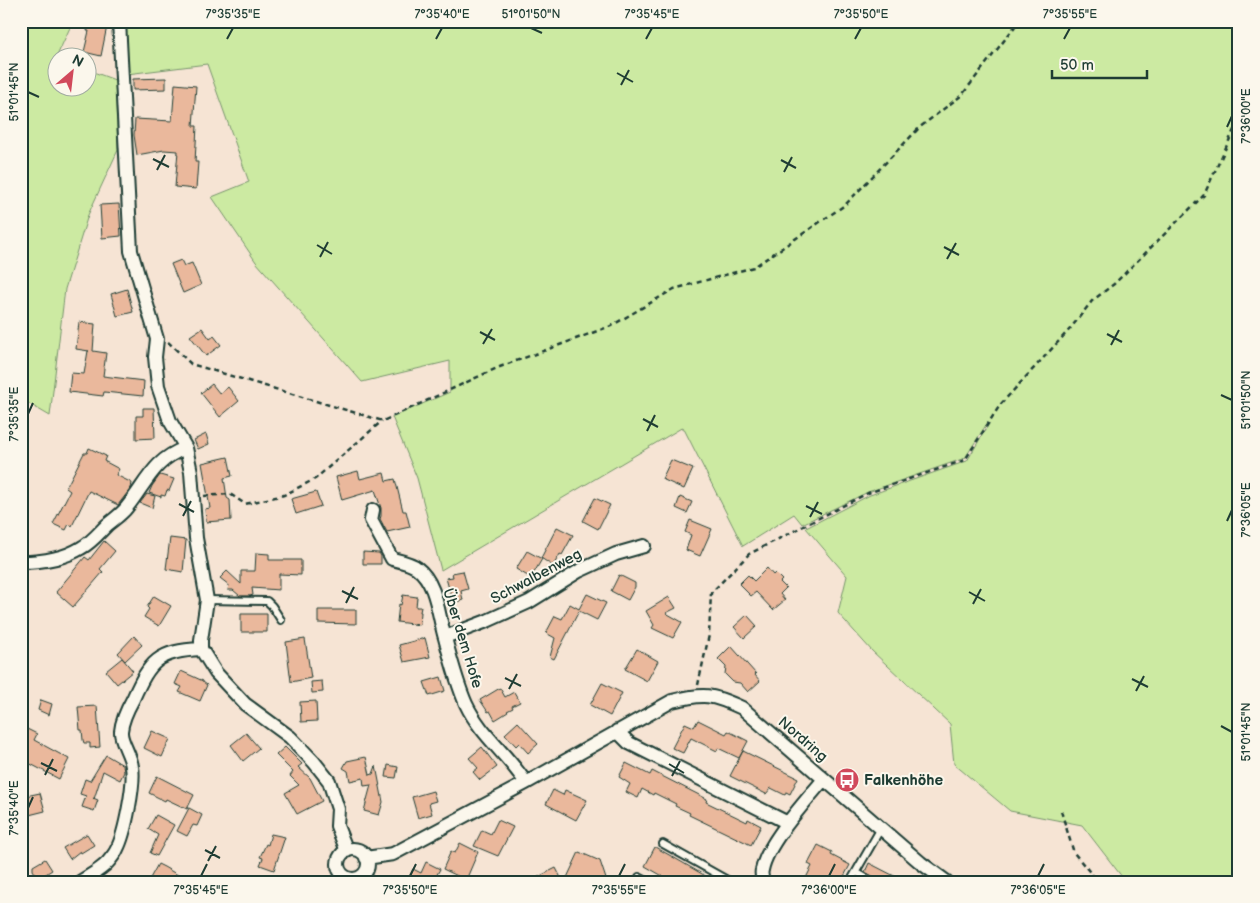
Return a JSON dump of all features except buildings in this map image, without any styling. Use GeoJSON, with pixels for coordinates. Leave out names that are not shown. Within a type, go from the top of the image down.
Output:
{"type":"FeatureCollection","features":[{"type":"Feature","properties":{"kind":"street"},"geometry":{"type":"LineString","coordinates":[[119,21],[131,251],[157,339],[155,357],[158,386],[170,421],[186,448],[193,496],[196,538],[207,600],[201,649],[216,673],[245,704],[290,737],[314,762],[328,781],[338,809],[338,826],[346,851],[340,855],[338,862],[340,879],[352,879],[361,876],[367,868],[366,858]]}},
{"type":"Feature","properties":{"kind":"street"},"geometry":{"type":"LineString","coordinates":[[21,562],[42,562],[82,548],[127,508],[139,489],[161,462],[173,453],[186,448]]}},
{"type":"Feature","properties":{"kind":"street","name":"Über dem Hofe"},"geometry":{"type":"LineString","coordinates":[[373,510],[371,520],[392,559],[416,566],[425,575],[434,595],[466,704],[483,732],[514,765],[526,783]]}},
{"type":"Feature","properties":{"kind":"street","name":"Schwalbenweg"},"geometry":{"type":"LineString","coordinates":[[445,637],[487,621],[528,602],[579,571],[616,554],[644,546]]}},
{"type":"Feature","properties":{"kind":"street"},"geometry":{"type":"LineString","coordinates":[[80,882],[106,864],[117,850],[123,832],[133,769],[121,732],[124,718],[138,687],[149,667],[158,660],[187,650],[201,649]]}},
{"type":"Feature","properties":{"kind":"street","name":"Nordring"},"geometry":{"type":"LineString","coordinates":[[346,851],[358,850],[366,858],[394,854],[672,701],[696,695],[719,697],[742,708],[921,863],[947,882]]}},
{"type":"Feature","properties":{"kind":"street"},"geometry":{"type":"LineString","coordinates":[[617,731],[630,743],[788,823]]}},
{"type":"Feature","properties":{"kind":"street"},"geometry":{"type":"LineString","coordinates":[[762,882],[762,870],[768,856],[788,823],[824,779]]}},
{"type":"Feature","properties":{"kind":"lane"},"geometry":{"type":"LineString","coordinates":[[207,600],[267,601],[281,620]]}},
{"type":"Feature","properties":{"kind":"lane"},"geometry":{"type":"LineString","coordinates":[[850,882],[881,828]]}},
{"type":"Feature","properties":{"kind":"lane"},"geometry":{"type":"LineString","coordinates":[[663,844],[731,882]]}},
{"type":"Feature","properties":{"kind":"lane"},"geometry":{"type":"LineString","coordinates":[[856,872],[873,882]]}},
{"type":"Feature","properties":{"kind":"lane"},"geometry":{"type":"LineString","coordinates":[[640,876],[649,882]]}},
{"type":"Feature","properties":{"kind":"path"},"geometry":{"type":"LineString","coordinates":[[193,496],[230,494],[245,504],[284,495],[315,480],[383,421],[497,368],[611,326],[674,290],[754,267],[845,205],[920,127],[962,95],[1018,21]]}},
{"type":"Feature","properties":{"kind":"path"},"geometry":{"type":"LineString","coordinates":[[696,695],[709,635],[711,593],[749,554],[868,493],[965,460],[1000,404],[1070,329],[1092,301],[1114,284],[1204,194],[1239,119]]}},
{"type":"Feature","properties":{"kind":"path"},"geometry":{"type":"LineString","coordinates":[[157,339],[169,342],[191,364],[383,421]]}},
{"type":"Feature","properties":{"kind":"path"},"geometry":{"type":"LineString","coordinates":[[1061,811],[1074,853],[1098,882]]}},
{"type":"Feature","properties":{"kind":"green space"},"geometry":{"type":"Polygon","coordinates":[[[21,21],[73,21],[61,48],[48,48],[48,98],[98,98],[98,74],[115,80],[118,150],[88,215],[65,289],[50,416],[21,399],[21,21]]]}},
{"type":"Feature","properties":{"kind":"green space"},"geometry":{"type":"Polygon","coordinates":[[[139,21],[1239,21],[1239,882],[1126,882],[1082,825],[1010,811],[954,764],[950,724],[872,651],[838,613],[847,576],[806,528],[870,495],[967,461],[987,427],[986,425],[965,458],[868,492],[802,524],[794,514],[743,546],[683,427],[441,570],[417,478],[392,417],[450,392],[450,361],[362,382],[256,262],[212,197],[249,182],[207,64],[127,74],[123,28],[139,21]]]}},
{"type":"Feature","properties":{"kind":"place","name":"Falkenhöhe"},"geometry":{"type":"Point","coordinates":[847,780]}}]}
